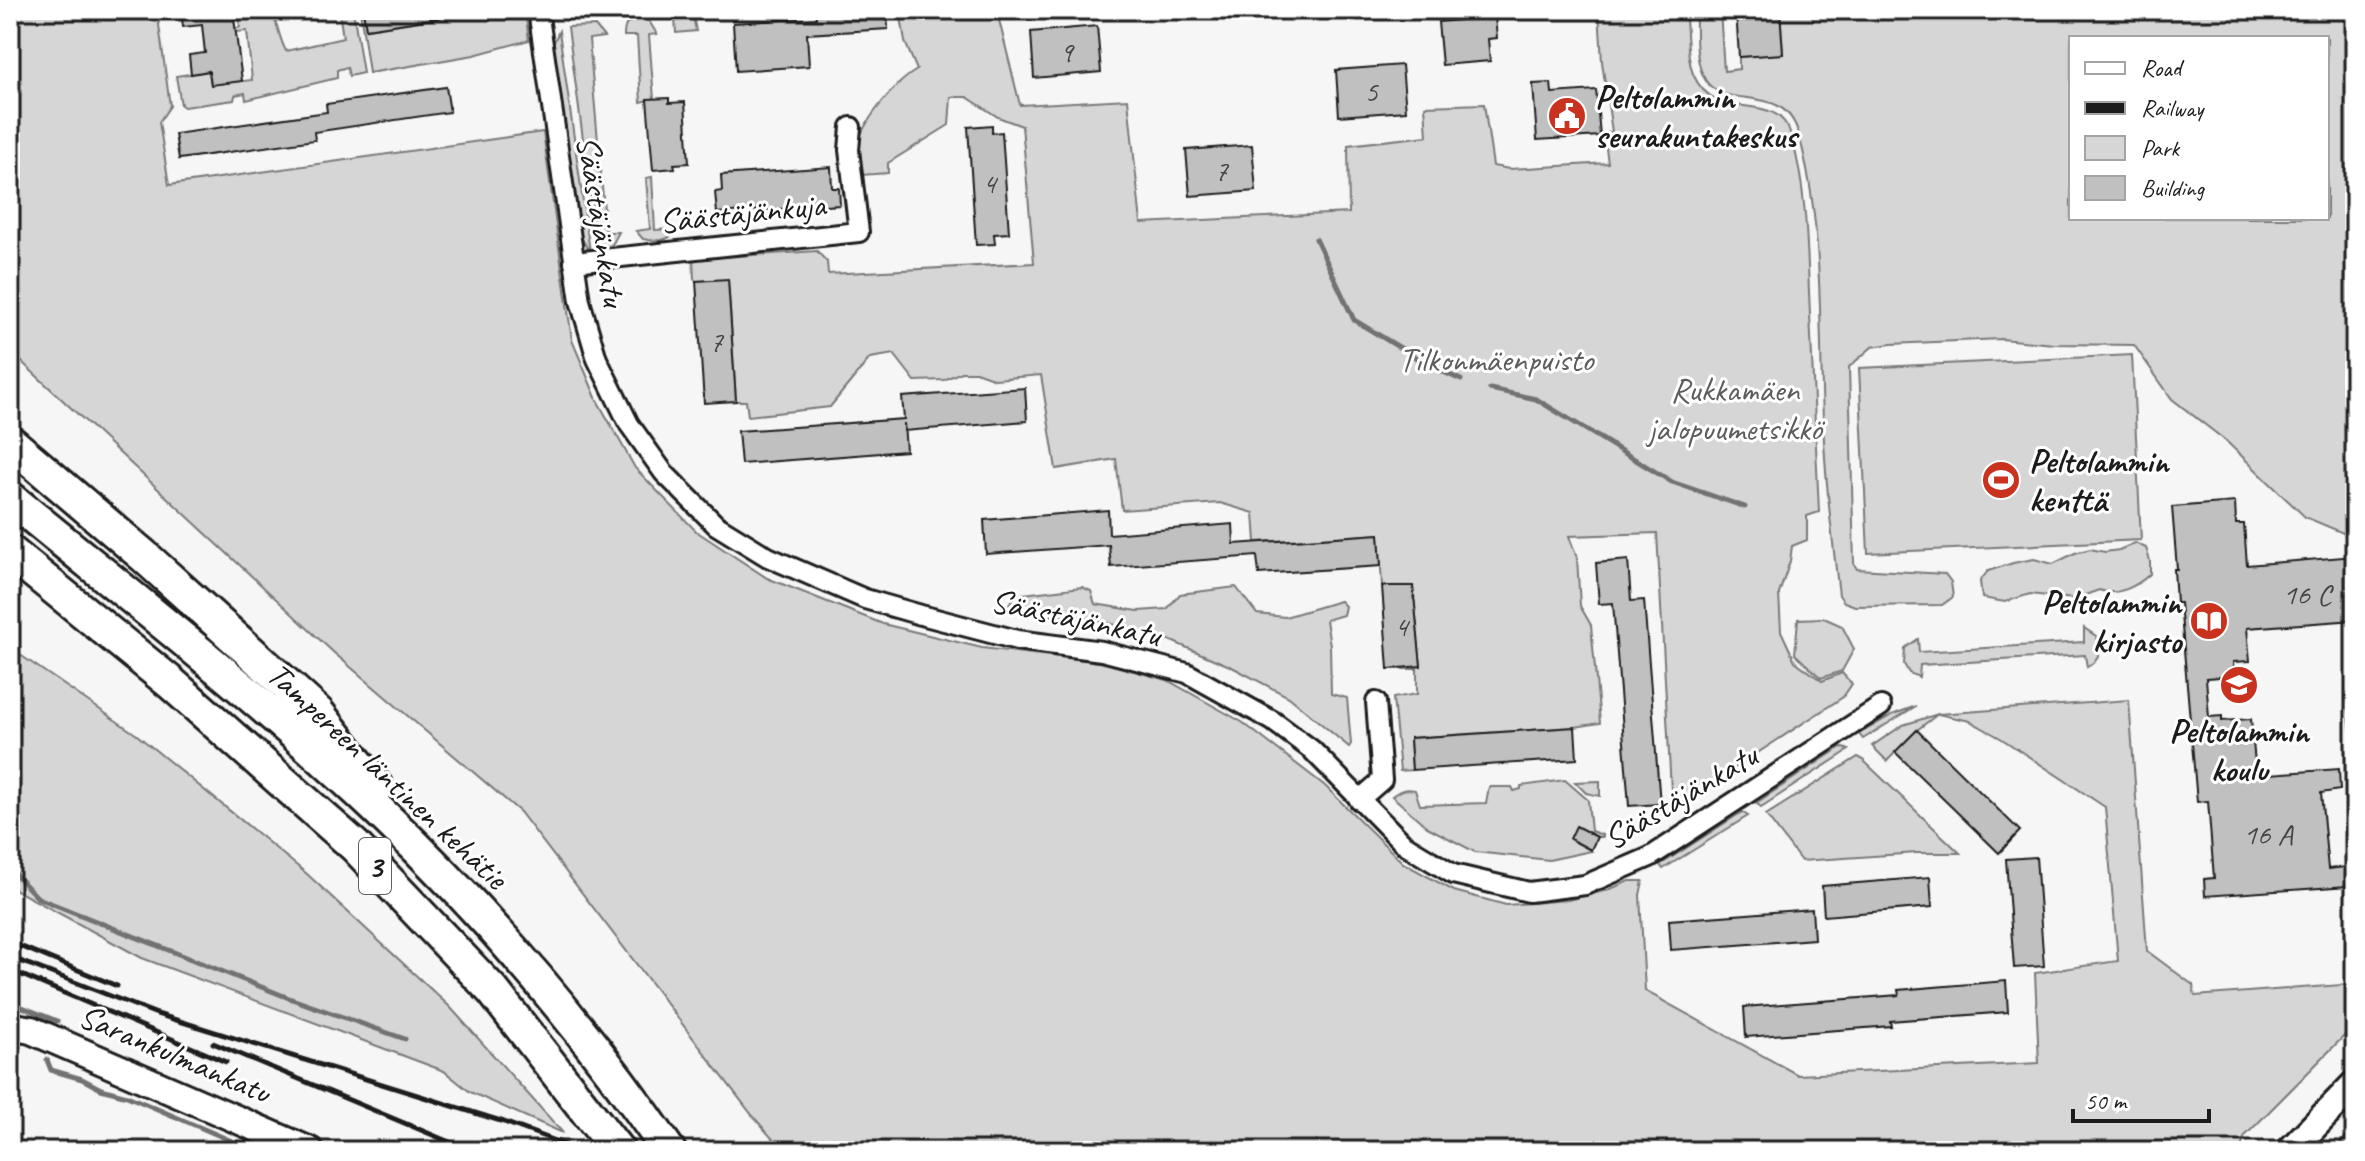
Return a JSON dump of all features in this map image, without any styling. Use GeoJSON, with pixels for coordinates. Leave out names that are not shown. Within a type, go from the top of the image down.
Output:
{"type":"FeatureCollection","features":[{"type":"Feature","properties":{"kind":"highway","name":"3"},"geometry":{"type":"LineString","coordinates":[[10,442],[144,556],[318,713],[458,890]]}},
{"type":"Feature","properties":{"kind":"highway","name":"Tampereen läntinen kehätie"},"geometry":{"type":"LineString","coordinates":[[10,498],[271,713],[379,811],[537,975],[634,1100],[669,1151]]}},
{"type":"Feature","properties":{"kind":"highway"},"geometry":{"type":"LineString","coordinates":[[10,552],[171,683]]}},
{"type":"Feature","properties":{"kind":"highway","name":"3"},"geometry":{"type":"LineString","coordinates":[[10,581],[171,683],[355,846],[493,991],[618,1151]]}},
{"type":"Feature","properties":{"kind":"main road","name":"Sarankulmankatu"},"geometry":{"type":"LineString","coordinates":[[10,1026],[31,1030],[310,1151]]}},
{"type":"Feature","properties":{"kind":"main road"},"geometry":{"type":"LineString","coordinates":[[2290,1151],[2355,1084]]}},
{"type":"Feature","properties":{"kind":"street","name":"Säästäjänkatu"},"geometry":{"type":"LineString","coordinates":[[538,10],[574,262],[588,334],[606,381],[629,424],[664,473],[700,511],[739,541],[779,562],[865,599],[1017,640],[1102,651],[1187,673],[1273,721],[1312,750],[1405,845],[1453,874],[1529,892],[1564,890],[1603,879],[1650,857],[1881,706]]}},
{"type":"Feature","properties":{"kind":"street","name":"Säästäjänkuja"},"geometry":{"type":"LineString","coordinates":[[574,262],[859,232],[849,150],[851,127]]}},
{"type":"Feature","properties":{"kind":"street"},"geometry":{"type":"LineString","coordinates":[[1359,800],[1382,780],[1376,702]]}},
{"type":"Feature","properties":{"kind":"green space"},"geometry":{"type":"Polygon","coordinates":[[[10,10],[157,10],[170,106],[159,122],[169,185],[543,132],[572,340],[597,400],[635,468],[696,531],[767,578],[883,624],[982,648],[1100,662],[1167,680],[1242,722],[1324,785],[1403,863],[1454,891],[1506,905],[1568,900],[1629,881],[1643,881],[1640,895],[1645,991],[1798,1075],[2039,1063],[2035,973],[2118,961],[2105,807],[1970,721],[1938,714],[2129,700],[2147,951],[2193,985],[2195,996],[2355,984],[2355,1025],[2245,1136],[2240,1151],[783,1151],[752,1115],[520,812],[333,652],[10,351],[10,10]]]}},
{"type":"Feature","properties":{"kind":"green space"},"geometry":{"type":"Polygon","coordinates":[[[233,10],[270,10],[286,51],[343,38],[339,10],[353,10],[363,73],[349,76],[347,67],[337,70],[337,78],[246,100],[245,93],[235,95],[234,100],[184,107],[181,105],[176,76],[209,71],[211,85],[252,80],[247,31],[235,32],[240,27],[239,16],[234,16],[233,10]]]}},
{"type":"Feature","properties":{"kind":"green space"},"geometry":{"type":"Polygon","coordinates":[[[360,10],[363,10],[366,29],[494,10],[525,10],[529,40],[474,55],[369,73],[360,10]]]}},
{"type":"Feature","properties":{"kind":"green space","name":"Tilkonmäenpuisto"},"geometry":{"type":"Polygon","coordinates":[[[900,10],[1020,10],[999,20],[1020,105],[1128,99],[1141,223],[1349,213],[1348,145],[1427,136],[1425,106],[1484,104],[1493,166],[1509,169],[1608,163],[1604,133],[1612,132],[1602,62],[1599,10],[1685,10],[1691,69],[1704,91],[1717,100],[1773,113],[1783,121],[1791,135],[1796,154],[1806,233],[1819,512],[1807,516],[1807,540],[1792,546],[1779,594],[1781,631],[1795,661],[1822,681],[1842,673],[1852,684],[1843,697],[1672,809],[1657,533],[1569,536],[1577,558],[1580,606],[1591,625],[1600,723],[1410,738],[1412,770],[1400,771],[1393,698],[1417,694],[1417,669],[1388,669],[1421,666],[1413,586],[1382,586],[1379,534],[1256,542],[1254,513],[1220,503],[1122,510],[1116,459],[1056,469],[1041,375],[995,379],[976,372],[961,372],[944,380],[915,381],[894,354],[870,358],[830,407],[748,416],[746,401],[736,401],[728,280],[696,281],[693,259],[817,251],[827,262],[828,274],[1034,263],[1022,126],[998,117],[967,97],[951,97],[949,125],[888,163],[888,173],[861,175],[857,150],[864,128],[889,94],[917,70],[905,42],[900,10]]]}},
{"type":"Feature","properties":{"kind":"green space"},"geometry":{"type":"Polygon","coordinates":[[[1696,10],[1720,10],[1724,71],[1739,69],[1739,57],[1783,53],[1780,10],[2355,10],[2355,538],[2305,517],[2226,441],[2172,399],[2134,345],[2054,344],[2001,339],[1891,344],[1872,347],[1849,367],[1854,564],[1857,569],[1945,574],[1951,582],[1953,597],[1942,605],[1855,606],[1844,602],[1839,595],[1825,463],[1817,240],[1799,135],[1792,118],[1781,108],[1769,102],[1715,90],[1702,74],[1696,37],[1696,10]]]}},
{"type":"Feature","properties":{"kind":"green space"},"geometry":{"type":"Polygon","coordinates":[[[693,16],[696,31],[676,33],[675,18],[693,16]]]}},
{"type":"Feature","properties":{"kind":"green space"},"geometry":{"type":"Polygon","coordinates":[[[640,18],[649,21],[657,34],[649,35],[654,99],[641,102],[637,36],[624,36],[628,23],[640,18]]]}},
{"type":"Feature","properties":{"kind":"green space"},"geometry":{"type":"Polygon","coordinates":[[[595,26],[604,37],[589,39],[606,232],[619,232],[612,245],[598,251],[568,27],[595,26]]]}},
{"type":"Feature","properties":{"kind":"green space"},"geometry":{"type":"Polygon","coordinates":[[[559,31],[590,252],[580,236],[554,66],[553,44],[559,31]]]}},
{"type":"Feature","properties":{"kind":"green space"},"geometry":{"type":"Polygon","coordinates":[[[652,177],[655,230],[676,229],[666,239],[658,241],[643,239],[636,231],[650,229],[646,178],[652,177]]]}},
{"type":"Feature","properties":{"kind":"green space","name":"Peltolammin kenttä"},"geometry":{"type":"Polygon","coordinates":[[[2132,355],[2141,540],[1868,553],[1859,368],[2132,355]]]}},
{"type":"Feature","properties":{"kind":"green space"},"geometry":{"type":"Polygon","coordinates":[[[2135,543],[2146,548],[2150,574],[2126,589],[2113,592],[2099,590],[2074,599],[2030,594],[2005,602],[1982,598],[1980,581],[1988,571],[2034,559],[2053,564],[2090,549],[2105,552],[2135,543]]]}},
{"type":"Feature","properties":{"kind":"green space"},"geometry":{"type":"Polygon","coordinates":[[[1082,587],[1091,591],[1095,604],[1138,611],[1167,609],[1180,594],[1236,587],[1257,614],[1285,617],[1340,601],[1345,606],[1343,615],[1326,620],[1331,694],[1347,698],[1351,744],[1349,747],[1289,697],[1232,667],[1169,640],[1105,622],[1022,612],[1009,604],[1015,595],[1082,587]]]}},
{"type":"Feature","properties":{"kind":"green space"},"geometry":{"type":"Polygon","coordinates":[[[1824,618],[1842,626],[1854,649],[1842,671],[1821,678],[1795,654],[1798,619],[1824,618]]]}},
{"type":"Feature","properties":{"kind":"green space"},"geometry":{"type":"Polygon","coordinates":[[[2084,628],[2096,636],[2099,645],[2097,658],[2087,667],[2085,655],[1920,665],[1919,677],[1909,673],[1904,664],[1905,648],[1918,639],[1919,652],[2084,642],[2084,628]]]}},
{"type":"Feature","properties":{"kind":"green space"},"geometry":{"type":"Polygon","coordinates":[[[10,648],[137,735],[307,874],[450,1007],[563,1133],[470,1092],[444,1071],[142,958],[10,887],[10,648]]]}},
{"type":"Feature","properties":{"kind":"green space"},"geometry":{"type":"Polygon","coordinates":[[[2355,675],[2355,772],[2347,695],[2355,675]]]}},
{"type":"Feature","properties":{"kind":"green space"},"geometry":{"type":"Polygon","coordinates":[[[1916,706],[1863,739],[1859,734],[1892,715],[1916,706]]]}},
{"type":"Feature","properties":{"kind":"green space"},"geometry":{"type":"Polygon","coordinates":[[[1938,714],[1917,730],[1887,761],[1872,746],[1903,725],[1938,714]]]}},
{"type":"Feature","properties":{"kind":"green space"},"geometry":{"type":"Polygon","coordinates":[[[1841,747],[1849,750],[1761,807],[1756,803],[1841,747]]]}},
{"type":"Feature","properties":{"kind":"green space"},"geometry":{"type":"Polygon","coordinates":[[[1858,757],[1960,853],[1801,861],[1766,815],[1858,757]]]}},
{"type":"Feature","properties":{"kind":"green space"},"geometry":{"type":"Polygon","coordinates":[[[1565,780],[1588,800],[1591,831],[1602,837],[1576,827],[1570,839],[1591,851],[1549,860],[1475,852],[1427,827],[1392,796],[1411,789],[1415,790],[1420,805],[1486,803],[1489,787],[1512,787],[1514,791],[1521,789],[1521,786],[1565,780]]]}},
{"type":"Feature","properties":{"kind":"green space"},"geometry":{"type":"Polygon","coordinates":[[[1600,781],[1600,796],[1586,793],[1575,782],[1600,781]]]}},
{"type":"Feature","properties":{"kind":"green space"},"geometry":{"type":"Polygon","coordinates":[[[1742,812],[1748,816],[1663,869],[1660,865],[1742,812]]]}},
{"type":"Feature","properties":{"kind":"green space"},"geometry":{"type":"Polygon","coordinates":[[[2355,1129],[2355,1151],[2331,1151],[2355,1129]]]}},
{"type":"Feature","properties":{"kind":"building"},"geometry":{"type":"Polygon","coordinates":[[[181,10],[233,10],[242,81],[211,85],[209,71],[191,74],[189,55],[205,53],[202,25],[183,27],[181,10]]]}},
{"type":"Feature","properties":{"kind":"building"},"geometry":{"type":"Polygon","coordinates":[[[363,10],[437,10],[438,18],[366,29],[363,10]]]}},
{"type":"Feature","properties":{"kind":"building"},"geometry":{"type":"Polygon","coordinates":[[[815,10],[887,10],[888,29],[807,34],[809,66],[736,71],[733,23],[816,18],[815,10]]]}},
{"type":"Feature","properties":{"kind":"building"},"geometry":{"type":"Polygon","coordinates":[[[1736,10],[1780,10],[1783,54],[1739,57],[1736,10]]]}},
{"type":"Feature","properties":{"kind":"building"},"geometry":{"type":"Polygon","coordinates":[[[1495,17],[1497,38],[1488,39],[1490,61],[1442,65],[1438,22],[1495,17]]]}},
{"type":"Feature","properties":{"kind":"building"},"geometry":{"type":"Polygon","coordinates":[[[1097,26],[1101,72],[1034,78],[1031,32],[1097,26]]]}},
{"type":"Feature","properties":{"kind":"building"},"geometry":{"type":"Polygon","coordinates":[[[1402,65],[1406,111],[1339,116],[1336,70],[1402,65]]]}},
{"type":"Feature","properties":{"kind":"building","name":"Peltolammin seurakuntakeskus"},"geometry":{"type":"Polygon","coordinates":[[[1551,83],[1552,93],[1596,90],[1600,136],[1537,140],[1533,84],[1551,83]]]}},
{"type":"Feature","properties":{"kind":"building"},"geometry":{"type":"Polygon","coordinates":[[[446,87],[450,112],[314,132],[315,140],[179,159],[175,134],[327,112],[326,104],[446,87]]]}},
{"type":"Feature","properties":{"kind":"building"},"geometry":{"type":"Polygon","coordinates":[[[669,98],[669,103],[685,102],[689,163],[653,170],[647,99],[669,98]]]}},
{"type":"Feature","properties":{"kind":"building"},"geometry":{"type":"Polygon","coordinates":[[[992,125],[992,133],[1002,132],[1009,233],[994,234],[995,244],[976,245],[968,127],[992,125]]]}},
{"type":"Feature","properties":{"kind":"building"},"geometry":{"type":"Polygon","coordinates":[[[1252,145],[1256,191],[1190,196],[1186,150],[1252,145]]]}},
{"type":"Feature","properties":{"kind":"building"},"geometry":{"type":"Polygon","coordinates":[[[831,167],[832,188],[839,188],[840,205],[717,213],[715,192],[722,191],[721,175],[831,167]]]}},
{"type":"Feature","properties":{"kind":"building"},"geometry":{"type":"Polygon","coordinates":[[[728,279],[736,401],[704,403],[696,281],[728,279]]]}},
{"type":"Feature","properties":{"kind":"building"},"geometry":{"type":"Polygon","coordinates":[[[1025,388],[1027,421],[905,431],[906,451],[741,464],[738,431],[904,419],[902,397],[1025,388]]]}},
{"type":"Feature","properties":{"kind":"building"},"geometry":{"type":"Polygon","coordinates":[[[2235,502],[2236,524],[2244,524],[2247,565],[2355,556],[2355,620],[2247,628],[2250,661],[2233,662],[2234,676],[2206,678],[2209,717],[2222,716],[2222,721],[2251,719],[2256,775],[2339,769],[2340,790],[2321,793],[2328,869],[2346,867],[2348,886],[2205,896],[2204,879],[2214,878],[2208,801],[2197,802],[2180,603],[2176,603],[2174,569],[2177,569],[2172,507],[2235,502]]]}},
{"type":"Feature","properties":{"kind":"building"},"geometry":{"type":"Polygon","coordinates":[[[1108,510],[1109,534],[1233,524],[1234,544],[1379,534],[1381,566],[1259,574],[1257,556],[1111,567],[1109,545],[986,554],[984,520],[1108,510]]]}},
{"type":"Feature","properties":{"kind":"building"},"geometry":{"type":"Polygon","coordinates":[[[1628,560],[1631,601],[1644,600],[1660,804],[1629,806],[1613,603],[1599,604],[1596,563],[1628,560]]]}},
{"type":"Feature","properties":{"kind":"building"},"geometry":{"type":"Polygon","coordinates":[[[1382,586],[1413,586],[1421,666],[1388,669],[1382,586]]]}},
{"type":"Feature","properties":{"kind":"building"},"geometry":{"type":"Polygon","coordinates":[[[1575,727],[1577,759],[1412,770],[1410,738],[1575,727]]]}},
{"type":"Feature","properties":{"kind":"building"},"geometry":{"type":"Polygon","coordinates":[[[1917,730],[2020,831],[1999,853],[1895,752],[1917,730]]]}},
{"type":"Feature","properties":{"kind":"building"},"geometry":{"type":"Polygon","coordinates":[[[1576,826],[1597,837],[1591,850],[1570,839],[1576,826]]]}},
{"type":"Feature","properties":{"kind":"building"},"geometry":{"type":"Polygon","coordinates":[[[2036,857],[2044,966],[2014,968],[2006,859],[2036,857]]]}},
{"type":"Feature","properties":{"kind":"building"},"geometry":{"type":"Polygon","coordinates":[[[1930,877],[1932,907],[1824,916],[1822,886],[1930,877]]]}},
{"type":"Feature","properties":{"kind":"building"},"geometry":{"type":"Polygon","coordinates":[[[1812,909],[1814,939],[1671,950],[1669,920],[1812,909]]]}},
{"type":"Feature","properties":{"kind":"building"},"geometry":{"type":"Polygon","coordinates":[[[2006,981],[2008,1012],[1890,1021],[1891,1026],[1746,1037],[1744,1007],[1899,995],[1898,990],[2006,981]]]}},
{"type":"Feature","properties":{"kind":"waterway"},"geometry":{"type":"LineString","coordinates":[[1316,239],[1354,320],[1430,366],[1461,380]]}},
{"type":"Feature","properties":{"kind":"waterway"},"geometry":{"type":"LineString","coordinates":[[1490,389],[1536,399],[1672,482],[1745,507]]}},
{"type":"Feature","properties":{"kind":"waterway"},"geometry":{"type":"LineString","coordinates":[[10,869],[38,898],[289,998],[405,1039]]}},
{"type":"Feature","properties":{"kind":"waterway"},"geometry":{"type":"LineString","coordinates":[[10,1002],[57,1021]]}},
{"type":"Feature","properties":{"kind":"waterway"},"geometry":{"type":"LineString","coordinates":[[47,1060],[51,1070],[127,1096],[255,1151]]}},
{"type":"Feature","properties":{"kind":"railway"},"geometry":{"type":"LineString","coordinates":[[10,942],[117,986]]}},
{"type":"Feature","properties":{"kind":"railway"},"geometry":{"type":"LineString","coordinates":[[10,957],[157,1014],[504,1122],[583,1151]]}},
{"type":"Feature","properties":{"kind":"railway"},"geometry":{"type":"LineString","coordinates":[[10,970],[226,1062]]}},
{"type":"Feature","properties":{"kind":"railway"},"geometry":{"type":"LineString","coordinates":[[213,1043],[471,1151]]}},
{"type":"Feature","properties":{"kind":"place","name":"Peltolammin seurakuntakeskus"},"geometry":{"type":"Point","coordinates":[1567,116]}},
{"type":"Feature","properties":{"kind":"place","name":"Peltolammin kenttä"},"geometry":{"type":"Point","coordinates":[2001,480]}},
{"type":"Feature","properties":{"kind":"place","name":"Peltolammin kirjasto"},"geometry":{"type":"Point","coordinates":[2209,621]}},
{"type":"Feature","properties":{"kind":"place","name":"Peltolammin koulu"},"geometry":{"type":"Point","coordinates":[2239,685]}},
{"type":"Feature","properties":{"kind":"park label","name":"Rukkamäen jalopuumetsikkö"},"geometry":{"type":"Point","coordinates":[1735,408]}}]}
